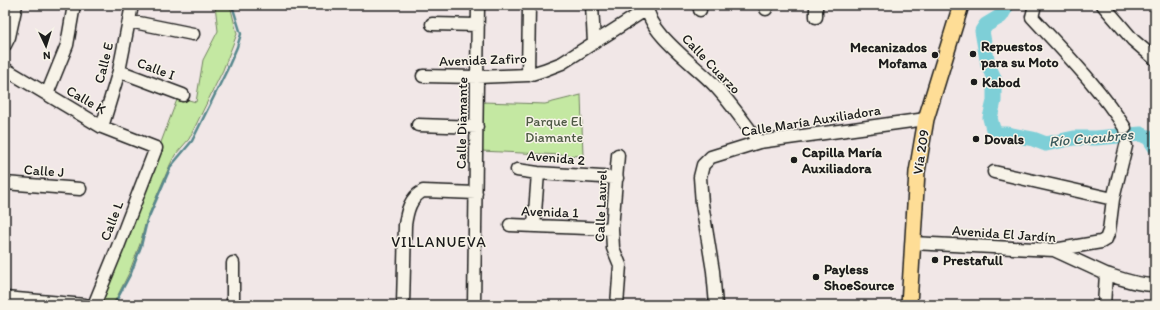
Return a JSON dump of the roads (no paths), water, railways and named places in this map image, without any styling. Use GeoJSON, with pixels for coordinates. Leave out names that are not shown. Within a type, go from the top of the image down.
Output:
{"type":"FeatureCollection","features":[{"type":"Feature","properties":{"kind":"main road","name":"Vía 209"},"geometry":{"type":"LineString","coordinates":[[909,305],[917,172],[926,119],[960,5]]}},
{"type":"Feature","properties":{"kind":"street"},"geometry":{"type":"LineString","coordinates":[[5,45],[16,5]]}},
{"type":"Feature","properties":{"kind":"street"},"geometry":{"type":"LineString","coordinates":[[47,94],[67,45],[74,5]]}},
{"type":"Feature","properties":{"kind":"street","name":"Calle E"},"geometry":{"type":"LineString","coordinates":[[102,126],[119,71],[132,5]]}},
{"type":"Feature","properties":{"kind":"street","name":"Calle Diamante"},"geometry":{"type":"LineString","coordinates":[[474,305],[478,5]]}},
{"type":"Feature","properties":{"kind":"street"},"geometry":{"type":"LineString","coordinates":[[528,75],[529,5]]}},
{"type":"Feature","properties":{"kind":"street"},"geometry":{"type":"LineString","coordinates":[[592,5],[594,43]]}},
{"type":"Feature","properties":{"kind":"street"},"geometry":{"type":"LineString","coordinates":[[1035,5],[1032,17],[1085,74],[1125,128]]}},
{"type":"Feature","properties":{"kind":"street"},"geometry":{"type":"LineString","coordinates":[[1103,5],[1133,40],[1155,59]]}},
{"type":"Feature","properties":{"kind":"street","name":"Avenida Zafiro"},"geometry":{"type":"LineString","coordinates":[[423,76],[477,77],[528,75],[562,63],[647,7]]}},
{"type":"Feature","properties":{"kind":"street","name":"Calle Cuarzo"},"geometry":{"type":"LineString","coordinates":[[647,7],[652,21],[659,33],[716,87],[759,142]]}},
{"type":"Feature","properties":{"kind":"street"},"geometry":{"type":"LineString","coordinates":[[129,21],[193,34]]}},
{"type":"Feature","properties":{"kind":"street"},"geometry":{"type":"LineString","coordinates":[[432,24],[478,25]]}},
{"type":"Feature","properties":{"kind":"street","name":"Calle K"},"geometry":{"type":"LineString","coordinates":[[5,69],[102,126],[156,148]]}},
{"type":"Feature","properties":{"kind":"street","name":"Calle I"},"geometry":{"type":"LineString","coordinates":[[119,71],[183,95]]}},
{"type":"Feature","properties":{"kind":"street","name":"Calle María Auxiliadora"},"geometry":{"type":"LineString","coordinates":[[716,305],[713,271],[700,177],[703,165],[711,157],[759,142],[926,119]]}},
{"type":"Feature","properties":{"kind":"street"},"geometry":{"type":"LineString","coordinates":[[418,125],[477,127]]}},
{"type":"Feature","properties":{"kind":"street"},"geometry":{"type":"LineString","coordinates":[[1054,250],[1101,242],[1106,239],[1109,231],[1114,198],[1126,146]]}},
{"type":"Feature","properties":{"kind":"street","name":"Calle L"},"geometry":{"type":"LineString","coordinates":[[94,305],[156,148]]}},
{"type":"Feature","properties":{"kind":"street","name":"Calle Laurel"},"geometry":{"type":"LineString","coordinates":[[617,305],[620,265],[613,248],[612,229],[618,155]]}},
{"type":"Feature","properties":{"kind":"street","name":"Avenida 2"},"geometry":{"type":"LineString","coordinates":[[517,170],[538,173],[616,178]]}},
{"type":"Feature","properties":{"kind":"street"},"geometry":{"type":"LineString","coordinates":[[994,172],[1114,198]]}},
{"type":"Feature","properties":{"kind":"street"},"geometry":{"type":"LineString","coordinates":[[534,226],[538,173]]}},
{"type":"Feature","properties":{"kind":"street","name":"Calle J"},"geometry":{"type":"LineString","coordinates":[[5,183],[80,189]]}},
{"type":"Feature","properties":{"kind":"street"},"geometry":{"type":"LineString","coordinates":[[403,305],[405,225],[406,214],[412,199],[423,191],[476,193]]}},
{"type":"Feature","properties":{"kind":"street","name":"Avenida 1"},"geometry":{"type":"LineString","coordinates":[[510,225],[612,229]]}},
{"type":"Feature","properties":{"kind":"street","name":"Avenida El Jardín"},"geometry":{"type":"LineString","coordinates":[[912,243],[1054,250],[1106,274],[1130,281],[1155,285]]}},
{"type":"Feature","properties":{"kind":"street"},"geometry":{"type":"LineString","coordinates":[[233,263],[233,305]]}},
{"type":"Feature","properties":{"kind":"street"},"geometry":{"type":"LineString","coordinates":[[1104,305],[1106,274]]}},
{"type":"Feature","properties":{"kind":"street"},"geometry":{"type":"LineString","coordinates":[[5,298],[85,305]]}},
{"type":"Feature","properties":{"kind":"waterway"},"geometry":{"type":"LineString","coordinates":[[114,305],[131,273],[141,246],[147,221],[171,166],[192,141],[237,47],[241,34],[232,5]]}},
{"type":"Feature","properties":{"kind":"waterway","name":"Río Cucubres"},"geometry":{"type":"LineString","coordinates":[[1007,5],[1001,16],[986,25],[982,31],[988,65],[994,78],[994,101],[990,118],[993,129],[997,134],[1007,134],[1033,139],[1046,144],[1074,138],[1096,138],[1141,134],[1149,138],[1155,147]]}},
{"type":"Feature","properties":{"kind":"place","name":"Repuestos para su Moto"},"geometry":{"type":"Point","coordinates":[973,54]}},
{"type":"Feature","properties":{"kind":"place","name":"Mecanizados Mofama"},"geometry":{"type":"Point","coordinates":[935,55]}},
{"type":"Feature","properties":{"kind":"place","name":"Kabod"},"geometry":{"type":"Point","coordinates":[974,82]}},
{"type":"Feature","properties":{"kind":"place","name":"Dovals"},"geometry":{"type":"Point","coordinates":[976,139]}},
{"type":"Feature","properties":{"kind":"place","name":"Capilla María Auxiliadora"},"geometry":{"type":"Point","coordinates":[794,160]}},
{"type":"Feature","properties":{"kind":"place","name":"Prestafull"},"geometry":{"type":"Point","coordinates":[935,260]}},
{"type":"Feature","properties":{"kind":"place","name":"Payless ShoeSource"},"geometry":{"type":"Point","coordinates":[816,277]}},
{"type":"Feature","properties":{"kind":"district","name":"VILLANUEVA"},"geometry":{"type":"Point","coordinates":[439,242]}},
{"type":"Feature","properties":{"kind":"park label","name":"Parque El Diamante"},"geometry":{"type":"Point","coordinates":[554,130]}}]}
